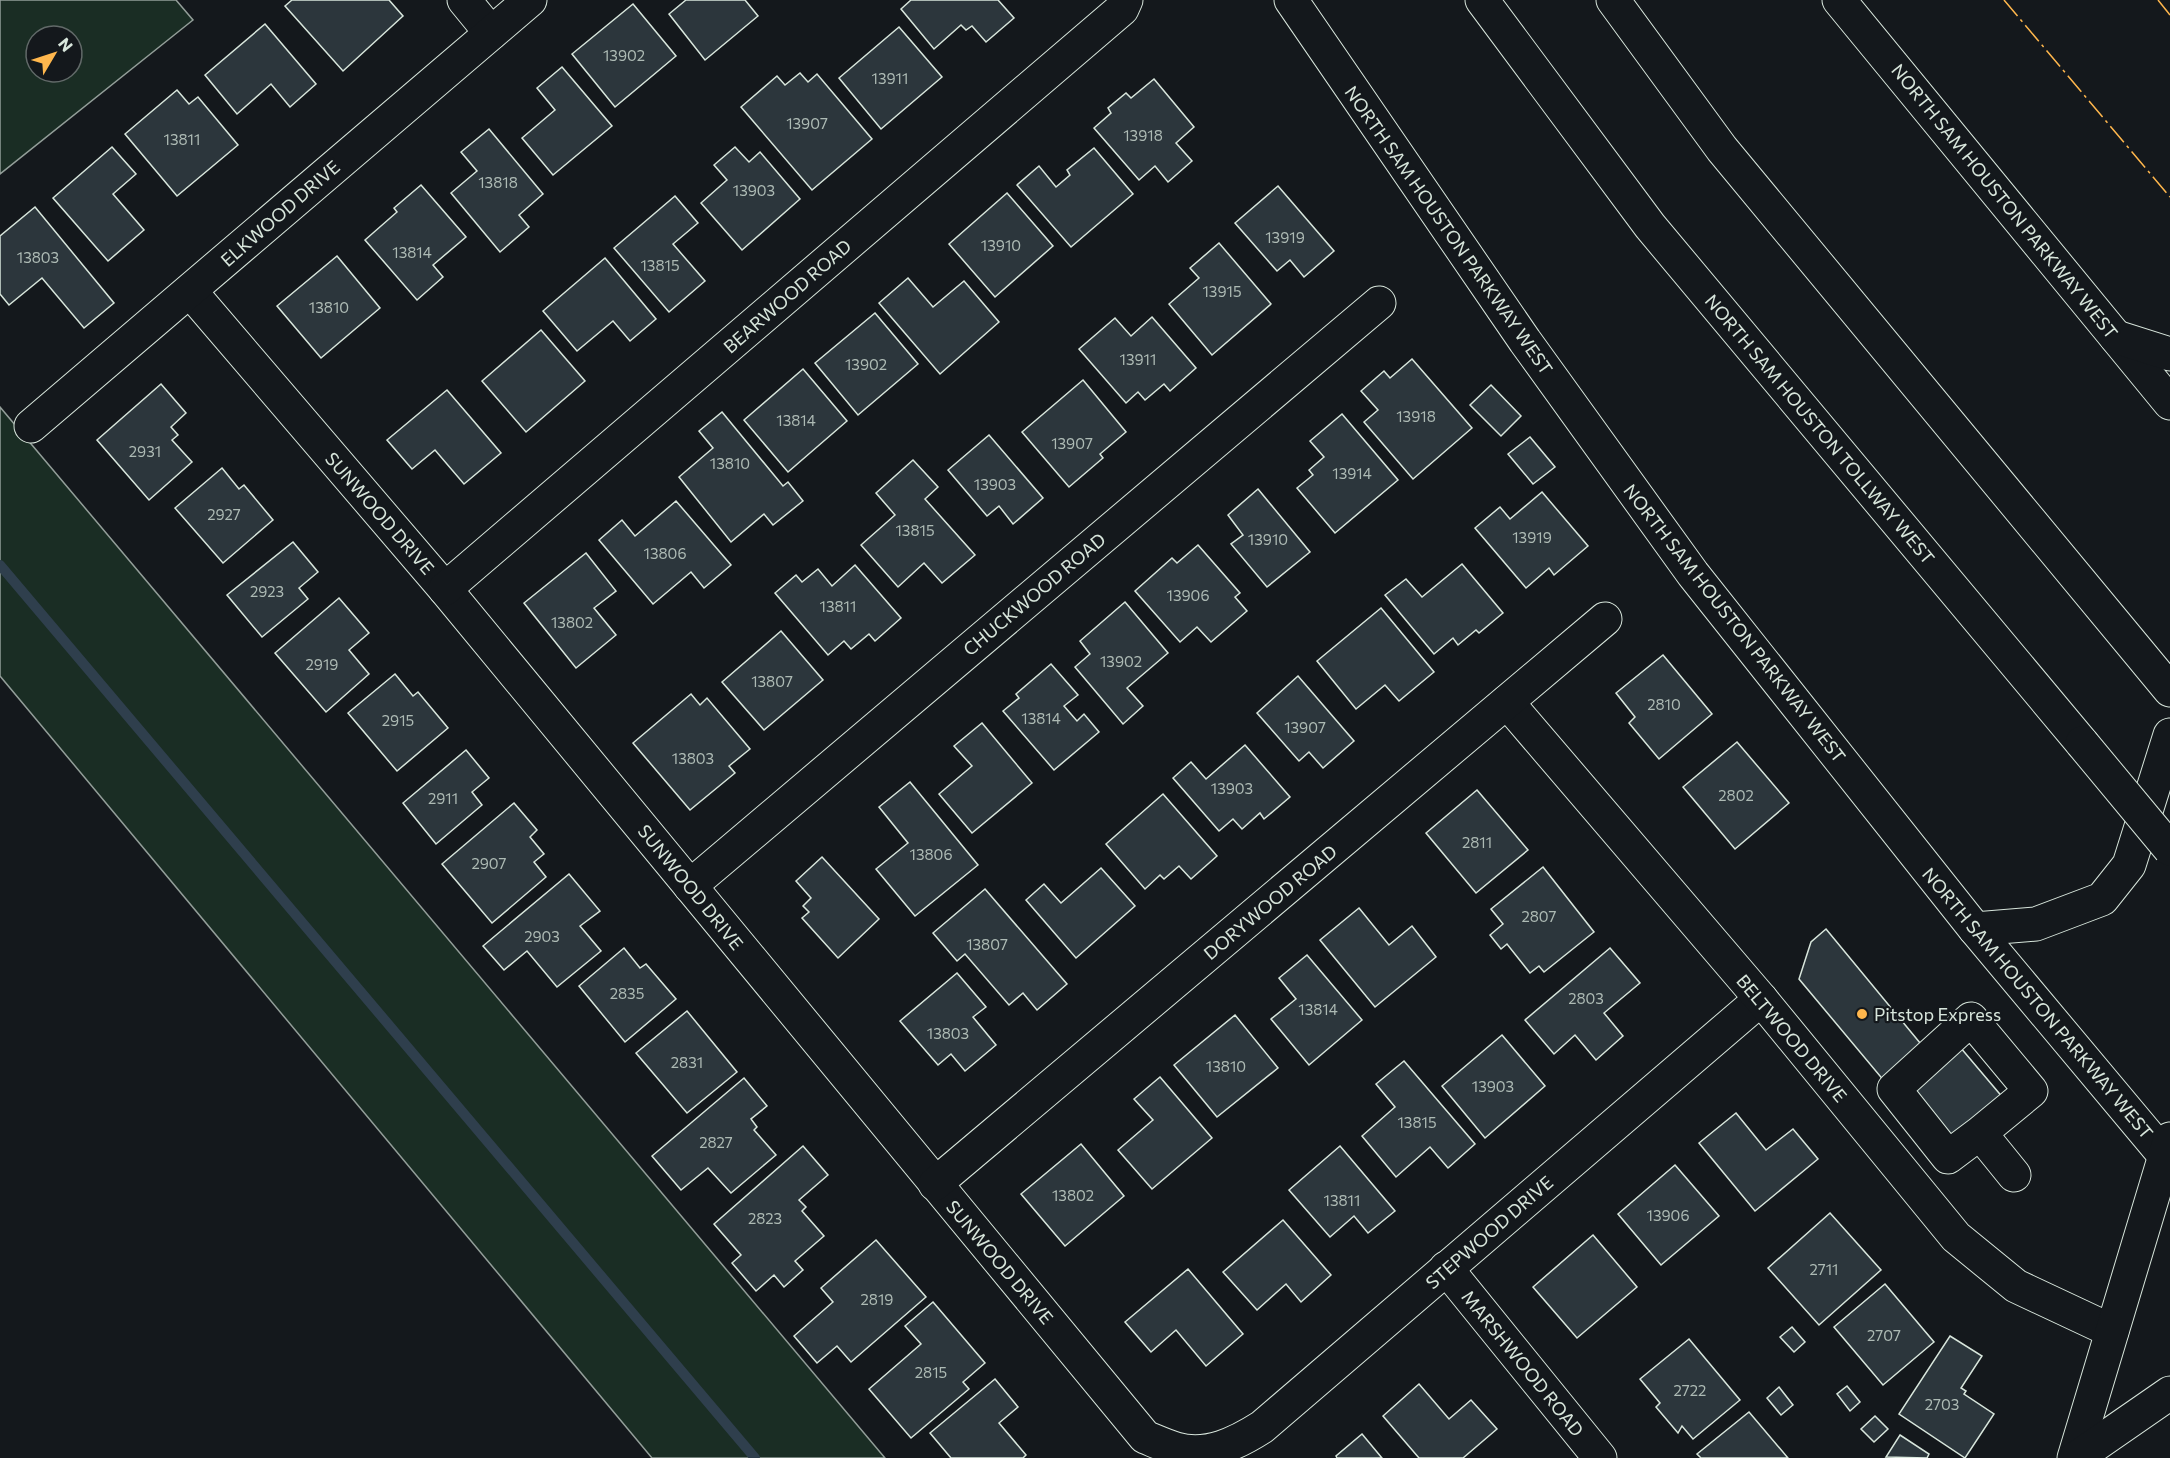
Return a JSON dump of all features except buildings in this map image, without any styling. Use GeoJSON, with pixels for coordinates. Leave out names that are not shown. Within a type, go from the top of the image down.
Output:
{"type":"FeatureCollection","features":[{"type":"Feature","properties":{"kind":"main road"},"geometry":{"type":"LineString","coordinates":[[464,0],[491,33]]}},
{"type":"Feature","properties":{"kind":"main road","name":"ELKWOOD DRIVE"},"geometry":{"type":"LineString","coordinates":[[31,426],[530,0]]}},
{"type":"Feature","properties":{"kind":"main road","name":"BEARWOOD ROAD"},"geometry":{"type":"LineString","coordinates":[[445,589],[1113,17],[1122,9],[1126,0]]}},
{"type":"Feature","properties":{"kind":"main road","name":"NORTH SAM HOUSTON PARKWAY WEST"},"geometry":{"type":"LineString","coordinates":[[1291,0],[1525,341],[1693,574],[1975,929],[2168,1153]]}},
{"type":"Feature","properties":{"kind":"main road","name":"NORTH SAM HOUSTON TOLLWAY WEST"},"geometry":{"type":"LineString","coordinates":[[1482,0],[1650,226],[2170,849]]}},
{"type":"Feature","properties":{"kind":"main road"},"geometry":{"type":"LineString","coordinates":[[1613,0],[1722,149],[2170,690]]}},
{"type":"Feature","properties":{"kind":"main road","name":"NORTH SAM HOUSTON PARKWAY WEST"},"geometry":{"type":"LineString","coordinates":[[1839,0],[2170,403]]}},
{"type":"Feature","properties":{"kind":"main road","name":"SUNWOOD DRIVE"},"geometry":{"type":"LineString","coordinates":[[190,291],[445,589],[1145,1437],[1179,1450],[1208,1451]]}},
{"type":"Feature","properties":{"kind":"main road","name":"CHUCKWOOD ROAD"},"geometry":{"type":"LineString","coordinates":[[690,886],[1379,303]]}},
{"type":"Feature","properties":{"kind":"main road"},"geometry":{"type":"LineString","coordinates":[[2116,337],[2170,354]]}},
{"type":"Feature","properties":{"kind":"main road","name":"DORYWOOD ROAD"},"geometry":{"type":"LineString","coordinates":[[935,1184],[1605,619]]}},
{"type":"Feature","properties":{"kind":"main road","name":"BELTWOOD DRIVE"},"geometry":{"type":"LineString","coordinates":[[1507,702],[1761,999],[1956,1237],[2016,1286],[2112,1331]]}},
{"type":"Feature","properties":{"kind":"main road"},"geometry":{"type":"LineString","coordinates":[[1975,929],[2036,924],[2102,899],[2129,865],[2170,735]]}},
{"type":"Feature","properties":{"kind":"main road","name":"STEPWOOD DRIVE"},"geometry":{"type":"LineString","coordinates":[[1208,1451],[1236,1443],[1262,1427],[1761,999]]}},
{"type":"Feature","properties":{"kind":"main road"},"geometry":{"type":"LineString","coordinates":[[1980,1133],[2014,1176]]}},
{"type":"Feature","properties":{"kind":"main road"},"geometry":{"type":"LineString","coordinates":[[2075,1458],[2168,1153]]}},
{"type":"Feature","properties":{"kind":"main road","name":"MARSHWOOD ROAD"},"geometry":{"type":"LineString","coordinates":[[1446,1268],[1600,1458]]}},
{"type":"Feature","properties":{"kind":"main road"},"geometry":{"type":"LineString","coordinates":[[2075,1458],[2170,1393]]}},
{"type":"Feature","properties":{"kind":"green space"},"geometry":{"type":"Polygon","coordinates":[[[0,0],[176,0],[193,20],[0,174],[0,0]]]}},
{"type":"Feature","properties":{"kind":"green space"},"geometry":{"type":"Polygon","coordinates":[[[0,407],[885,1458],[652,1458],[0,676],[0,407]]]}},
{"type":"Feature","properties":{"kind":"waterway"},"geometry":{"type":"LineString","coordinates":[[0,565],[755,1458]]}},
{"type":"Feature","properties":{"kind":"power"},"geometry":{"type":"LineString","coordinates":[[2004,0],[2170,197]]}},
{"type":"Feature","properties":{"kind":"power"},"geometry":{"type":"LineString","coordinates":[[2158,0],[2170,15]]}},
{"type":"Feature","properties":{"kind":"place","name":"Pitstop Express"},"geometry":{"type":"Point","coordinates":[1862,1014]}}]}
